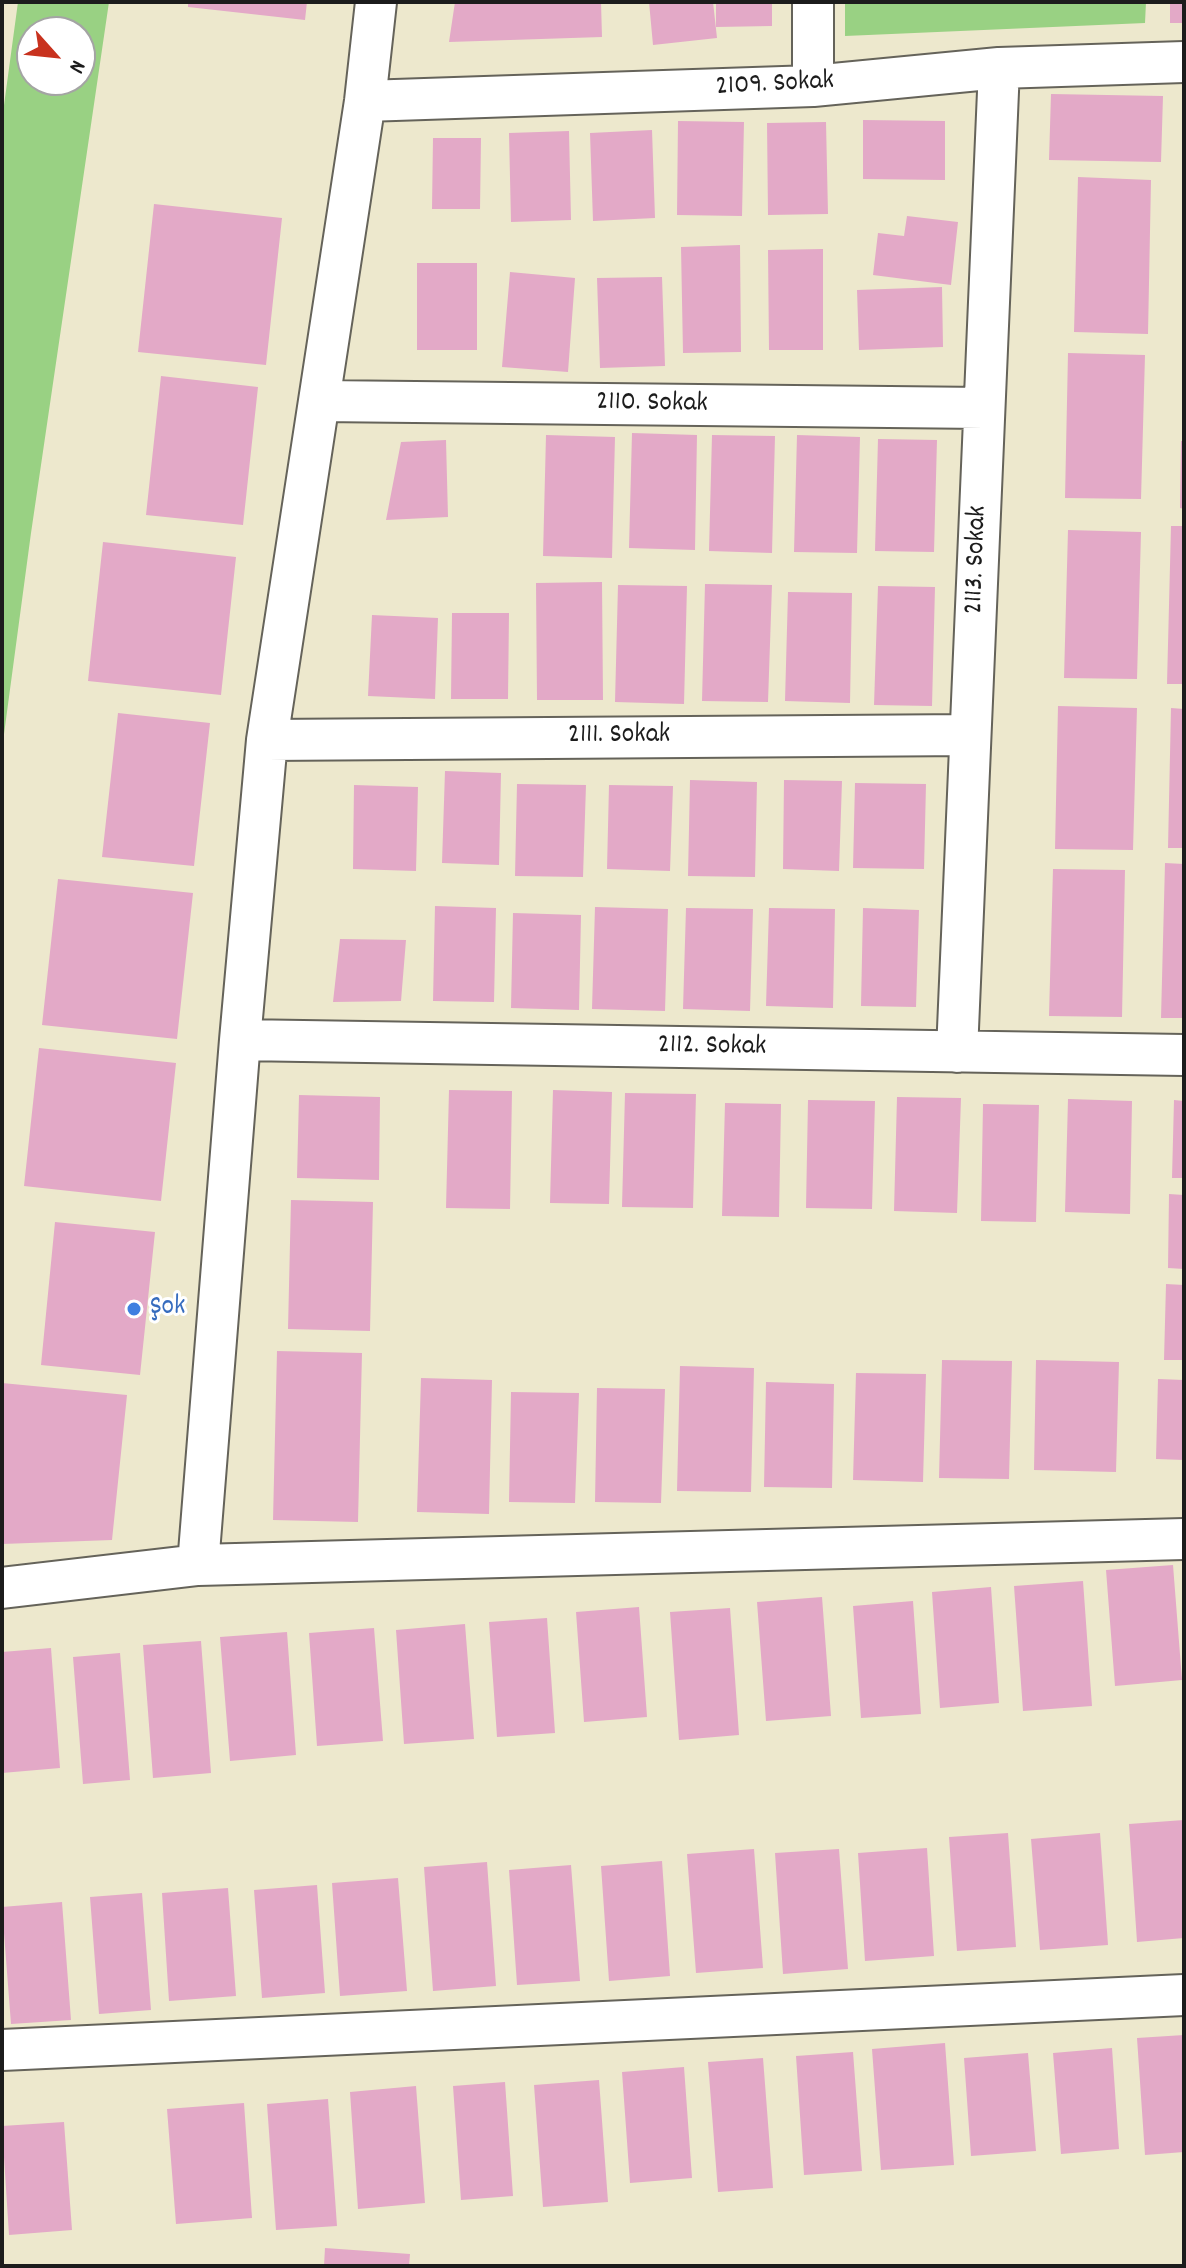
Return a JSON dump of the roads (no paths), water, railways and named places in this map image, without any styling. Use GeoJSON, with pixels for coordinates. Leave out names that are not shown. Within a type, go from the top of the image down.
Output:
{"type":"FeatureCollection","features":[{"type":"Feature","properties":{"kind":"street"},"geometry":{"type":"LineString","coordinates":[[198,1565],[267,740],[365,101],[376,2]]}},
{"type":"Feature","properties":{"kind":"street"},"geometry":{"type":"LineString","coordinates":[[813,2],[813,86]]}},
{"type":"Feature","properties":{"kind":"street","name":"2109. Sokak"},"geometry":{"type":"LineString","coordinates":[[365,101],[813,86],[999,68],[1184,62]]}},
{"type":"Feature","properties":{"kind":"street","name":"2113. Sokak"},"geometry":{"type":"LineString","coordinates":[[957,1052],[999,68]]}},
{"type":"Feature","properties":{"kind":"street","name":"2110. Sokak"},"geometry":{"type":"LineString","coordinates":[[320,401],[984,408]]}},
{"type":"Feature","properties":{"kind":"street","name":"2111. Sokak"},"geometry":{"type":"LineString","coordinates":[[267,740],[970,735]]}},
{"type":"Feature","properties":{"kind":"street","name":"2112. Sokak"},"geometry":{"type":"LineString","coordinates":[[240,1040],[1184,1055]]}},
{"type":"Feature","properties":{"kind":"street"},"geometry":{"type":"LineString","coordinates":[[2,1588],[198,1565],[1184,1539]]}},
{"type":"Feature","properties":{"kind":"street"},"geometry":{"type":"LineString","coordinates":[[2,2050],[1184,1995]]}},
{"type":"Feature","properties":{"kind":"place","name":"Şok"},"geometry":{"type":"Point","coordinates":[134,1309]}}]}
